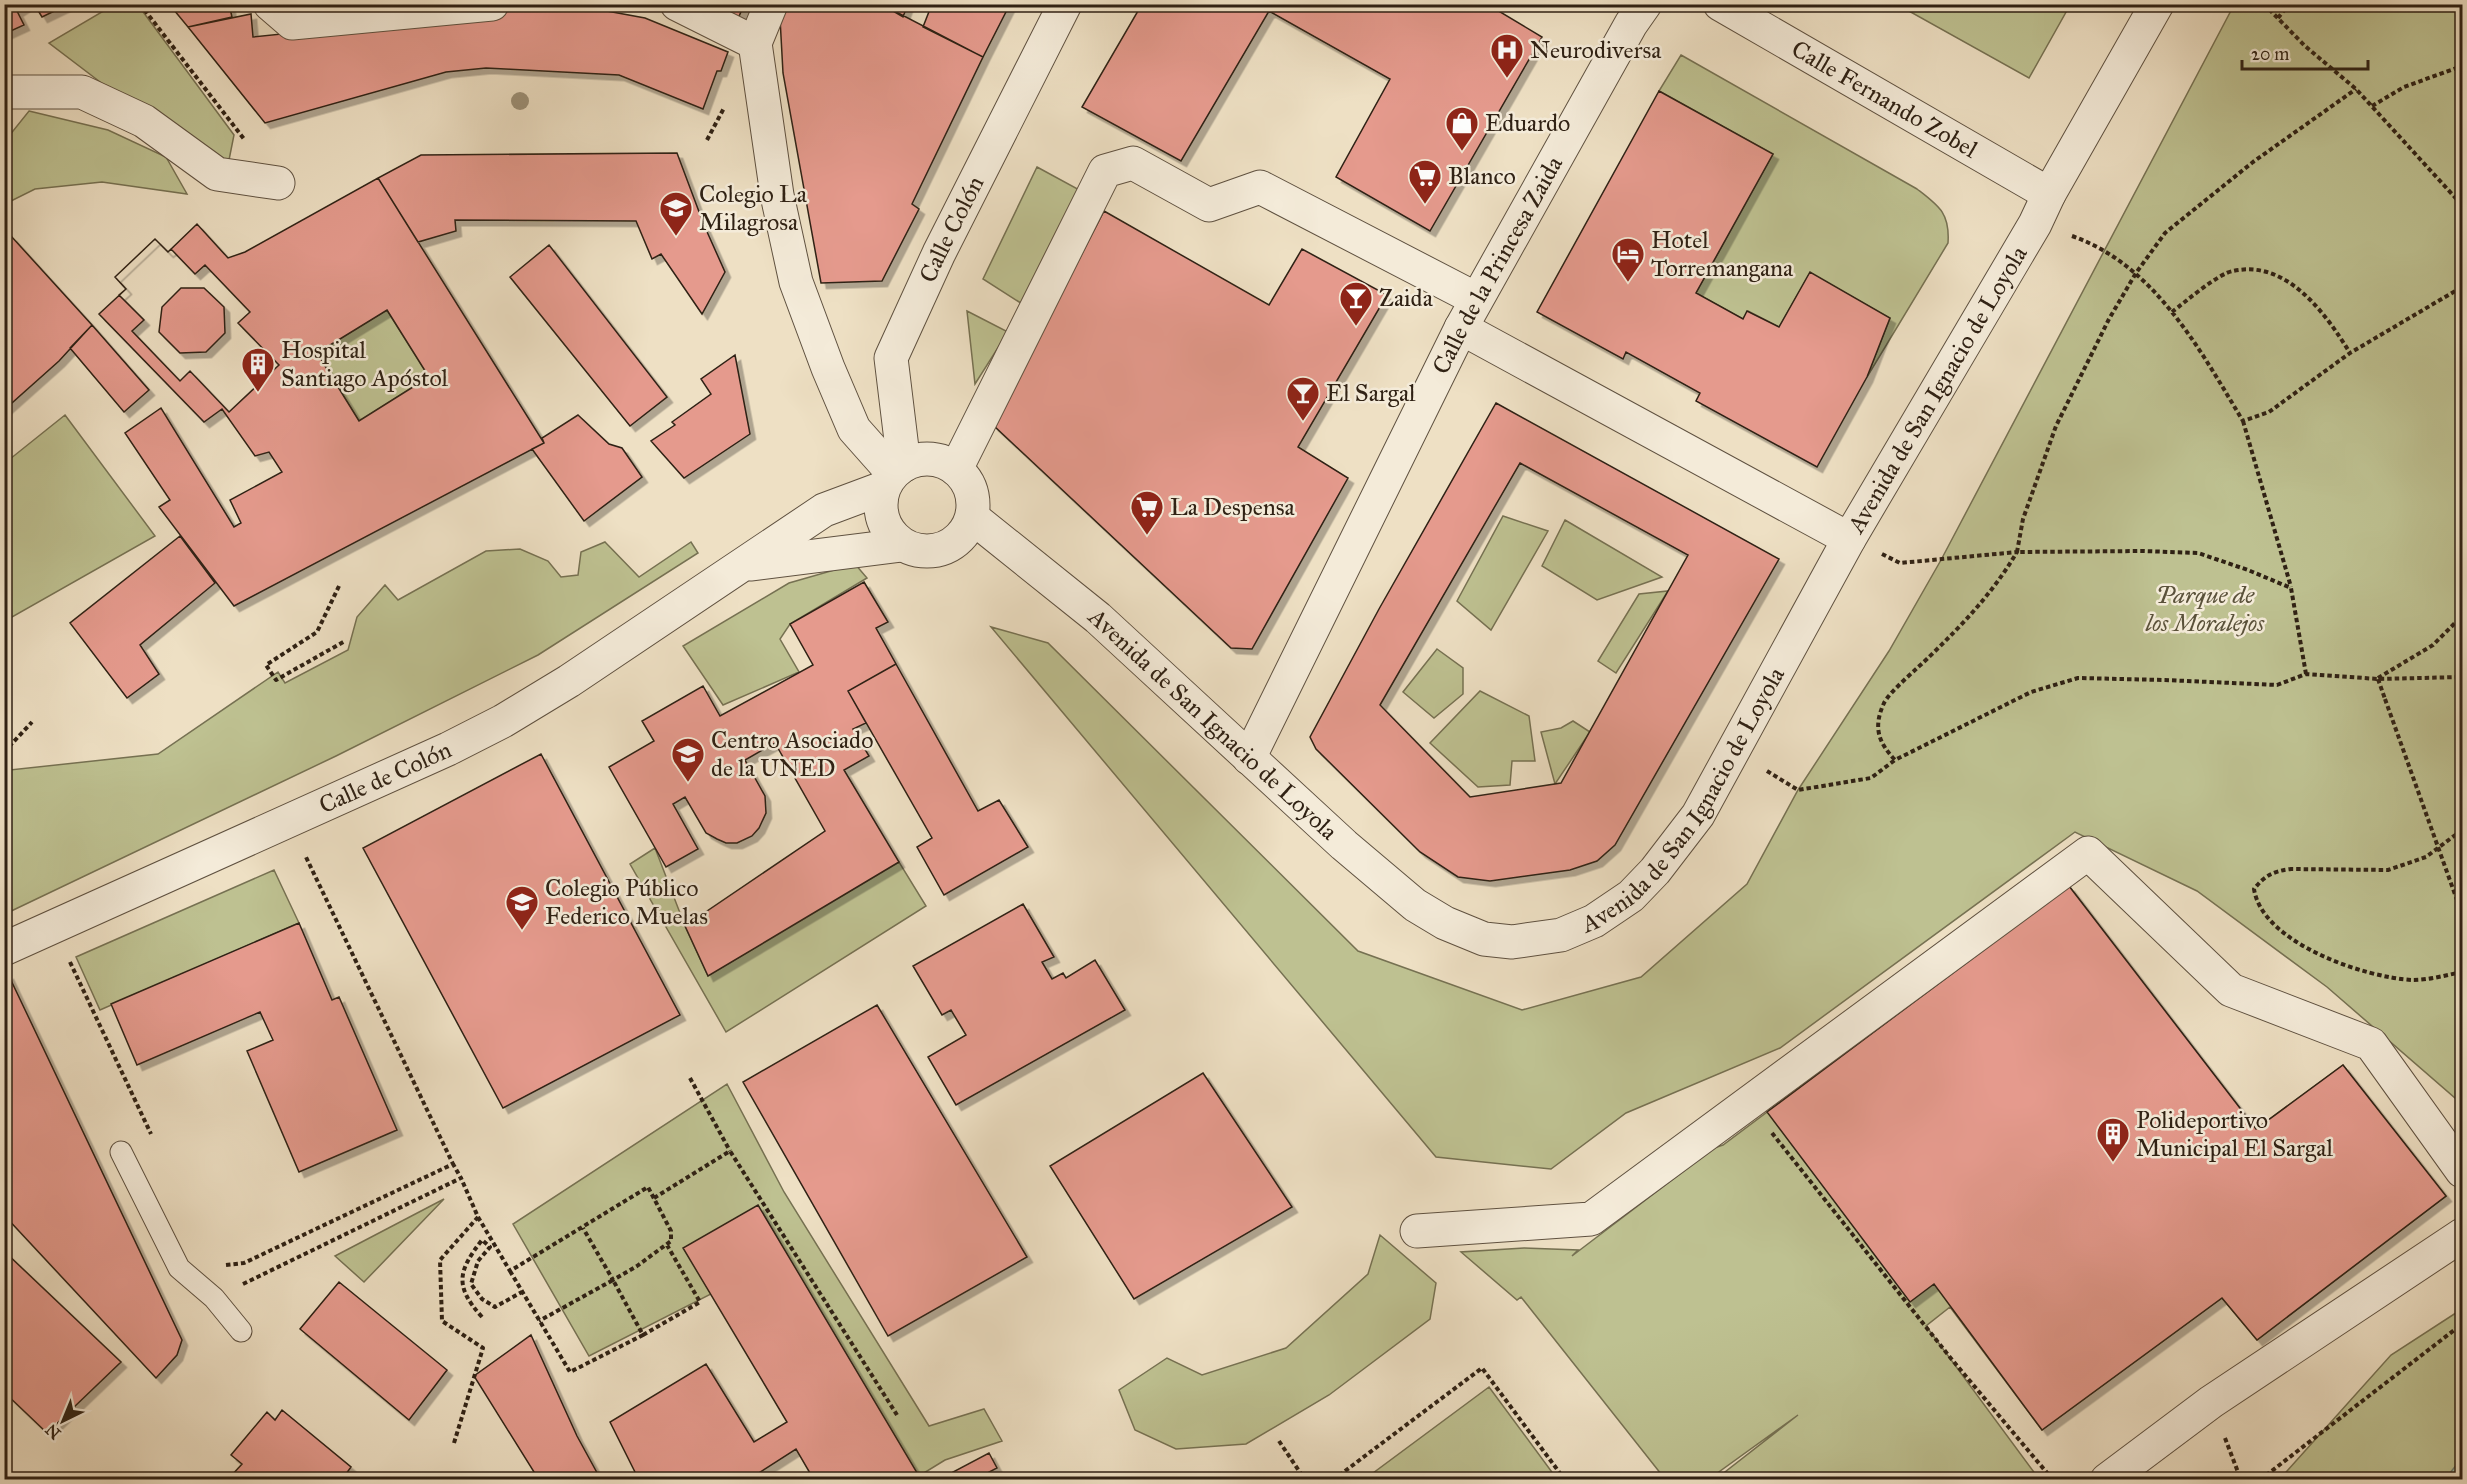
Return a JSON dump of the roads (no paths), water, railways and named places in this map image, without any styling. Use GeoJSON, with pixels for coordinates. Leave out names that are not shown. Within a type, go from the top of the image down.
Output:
{"type":"FeatureCollection","features":[{"type":"Feature","properties":{"kind":"street"},"geometry":{"type":"LineString","coordinates":[[270,4],[292,23],[492,4]]}},
{"type":"Feature","properties":{"kind":"street"},"geometry":{"type":"LineString","coordinates":[[677,4],[756,43]]}},
{"type":"Feature","properties":{"kind":"street"},"geometry":{"type":"LineString","coordinates":[[771,4],[756,43],[777,195],[796,282],[854,429],[894,475]]}},
{"type":"Feature","properties":{"kind":"street","name":"Calle Colón"},"geometry":{"type":"LineString","coordinates":[[894,475],[891,358],[939,253],[1065,4]]}},
{"type":"Feature","properties":{"kind":"street","name":"Calle de la Princesa Zaida"},"geometry":{"type":"LineString","coordinates":[[1250,758],[1461,327],[1631,24],[1645,4]]}},
{"type":"Feature","properties":{"kind":"street","name":"Calle Fernando Zobel"},"geometry":{"type":"LineString","coordinates":[[1720,4],[2049,194]]}},
{"type":"Feature","properties":{"kind":"street","name":"Avenida de San Ignacio de Loyola"},"geometry":{"type":"LineString","coordinates":[[972,517],[1098,618],[1344,845],[1415,905],[1445,923],[1484,939],[1512,942],[1561,934],[1594,921],[1631,896],[1655,872],[1698,815],[1849,539],[2035,224],[2049,194],[2157,4]]}},
{"type":"Feature","properties":{"kind":"street"},"geometry":{"type":"LineString","coordinates":[[4,92],[82,92],[144,121],[218,174],[278,183]]}},
{"type":"Feature","properties":{"kind":"street"},"geometry":{"type":"LineString","coordinates":[[956,469],[1105,171],[1133,163],[1209,205],[1260,187],[1476,299]]}},
{"type":"Feature","properties":{"kind":"street"},"geometry":{"type":"LineString","coordinates":[[1461,327],[1849,539]]}},
{"type":"Feature","properties":{"kind":"street"},"geometry":{"type":"LineString","coordinates":[[931,459],[944,462],[956,469],[965,479],[971,491],[972,517],[967,529],[947,547],[922,552],[902,544],[892,536],[880,513],[894,475],[917,460],[931,459]]}},
{"type":"Feature","properties":{"kind":"street","name":"Calle de Colón"},"geometry":{"type":"LineString","coordinates":[[4,949],[289,822],[448,749],[502,721],[569,681],[824,510],[894,475]]}},
{"type":"Feature","properties":{"kind":"street","name":"Calle de Colón"},"geometry":{"type":"LineString","coordinates":[[744,565],[902,544]]}},
{"type":"Feature","properties":{"kind":"street"},"geometry":{"type":"LineString","coordinates":[[1417,1231],[1592,1219],[2088,853],[2231,990],[2371,1044],[2463,1171]]}},
{"type":"Feature","properties":{"kind":"street"},"geometry":{"type":"LineString","coordinates":[[2107,1479],[2211,1402],[2463,1235]]}},
{"type":"Feature","properties":{"kind":"lane"},"geometry":{"type":"LineString","coordinates":[[121,1152],[178,1268],[214,1298],[241,1331]]}},
{"type":"Feature","properties":{"kind":"place","name":"Neurodiversa"},"geometry":{"type":"Point","coordinates":[1507,79]}},
{"type":"Feature","properties":{"kind":"place","name":"Eduardo"},"geometry":{"type":"Point","coordinates":[1462,152]}},
{"type":"Feature","properties":{"kind":"place","name":"Blanco"},"geometry":{"type":"Point","coordinates":[1425,205]}},
{"type":"Feature","properties":{"kind":"place","name":"Colegio La Milagrosa"},"geometry":{"type":"Point","coordinates":[676,237]}},
{"type":"Feature","properties":{"kind":"place","name":"Hotel Torremangana"},"geometry":{"type":"Point","coordinates":[1628,283]}},
{"type":"Feature","properties":{"kind":"place","name":"Zaida"},"geometry":{"type":"Point","coordinates":[1356,327]}},
{"type":"Feature","properties":{"kind":"place","name":"Hospital Santiago Apóstol"},"geometry":{"type":"Point","coordinates":[258,393]}},
{"type":"Feature","properties":{"kind":"place","name":"El Sargal"},"geometry":{"type":"Point","coordinates":[1303,422]}},
{"type":"Feature","properties":{"kind":"place","name":"La Despensa"},"geometry":{"type":"Point","coordinates":[1147,536]}},
{"type":"Feature","properties":{"kind":"place","name":"Centro Asociado de la UNED"},"geometry":{"type":"Point","coordinates":[688,783]}},
{"type":"Feature","properties":{"kind":"place","name":"Colegio Público Federico Muelas"},"geometry":{"type":"Point","coordinates":[522,931]}},
{"type":"Feature","properties":{"kind":"place","name":"Polideportivo Municipal El Sargal"},"geometry":{"type":"Point","coordinates":[2113,1163]}},
{"type":"Feature","properties":{"kind":"park label","name":"Parque de los Moralejos"},"geometry":{"type":"Point","coordinates":[2205,609]}}]}
